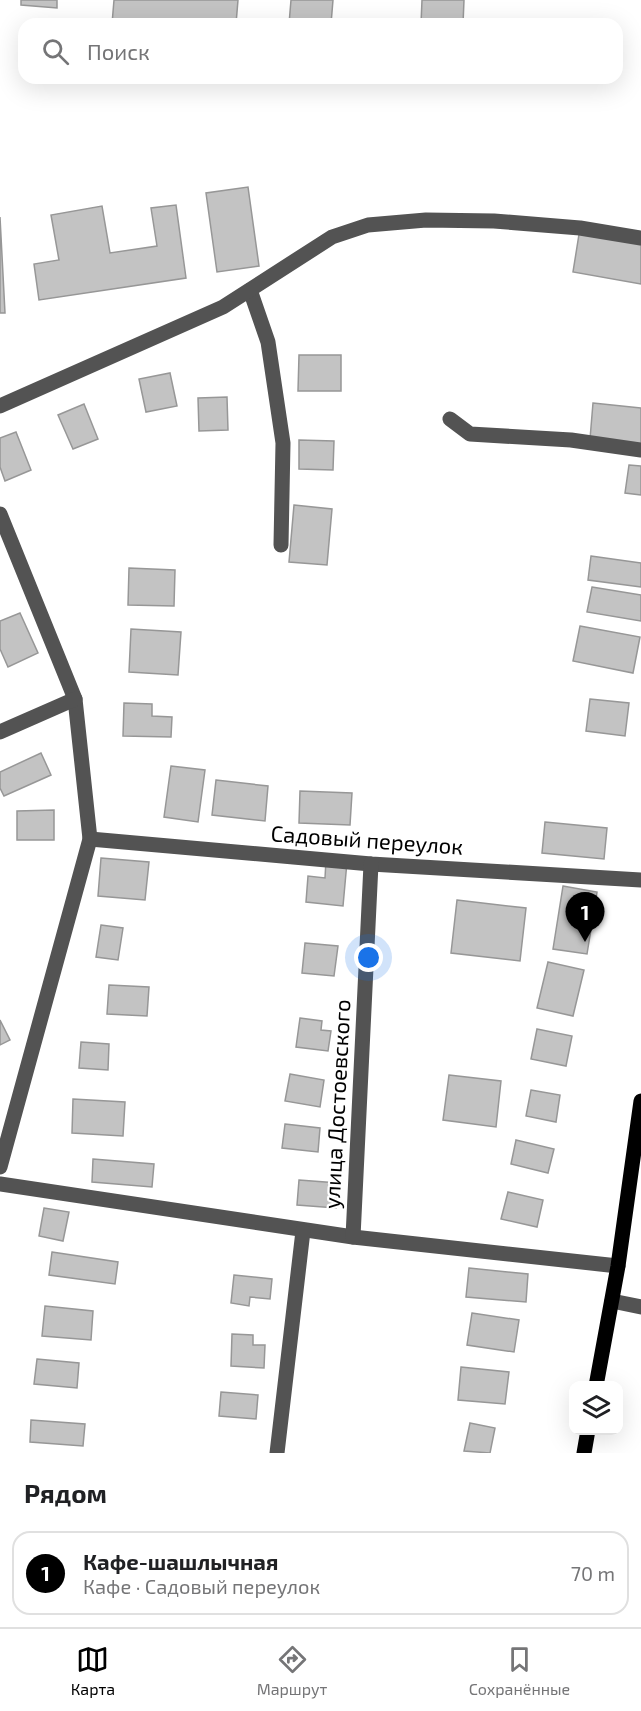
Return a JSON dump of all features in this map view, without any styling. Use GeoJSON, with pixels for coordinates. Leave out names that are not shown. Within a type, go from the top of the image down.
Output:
{"type":"FeatureCollection","features":[{"type":"Feature","properties":{"kind":"main road"},"geometry":{"type":"LineString","coordinates":[[597,1381],[618,1266],[641,1101]]}},
{"type":"Feature","properties":{"kind":"main road"},"geometry":{"type":"LineString","coordinates":[[584,1453],[587,1435]]}},
{"type":"Feature","properties":{"kind":"street"},"geometry":{"type":"LineString","coordinates":[[0,406],[223,307],[332,237],[368,225],[426,220],[494,221],[580,228],[641,238]]}},
{"type":"Feature","properties":{"kind":"street"},"geometry":{"type":"LineString","coordinates":[[250,290],[268,342],[283,443],[280,545]]}},
{"type":"Feature","properties":{"kind":"street"},"geometry":{"type":"LineString","coordinates":[[450,419],[470,434],[571,440],[641,450]]}},
{"type":"Feature","properties":{"kind":"street"},"geometry":{"type":"LineString","coordinates":[[0,514],[75,699],[90,839],[0,1167]]}},
{"type":"Feature","properties":{"kind":"street"},"geometry":{"type":"LineString","coordinates":[[0,732],[75,699]]}},
{"type":"Feature","properties":{"kind":"street","name":"Садовый переулок"},"geometry":{"type":"LineString","coordinates":[[90,839],[371,864],[641,880]]}},
{"type":"Feature","properties":{"kind":"street","name":"улица Достоевского"},"geometry":{"type":"LineString","coordinates":[[353,1237],[371,864]]}},
{"type":"Feature","properties":{"kind":"street"},"geometry":{"type":"LineString","coordinates":[[0,1184],[353,1237],[618,1266]]}},
{"type":"Feature","properties":{"kind":"street","name":"улица Достоевского"},"geometry":{"type":"LineString","coordinates":[[277,1453],[303,1230]]}},
{"type":"Feature","properties":{"kind":"street"},"geometry":{"type":"LineString","coordinates":[[612,1301],[641,1307]]}},
{"type":"Feature","properties":{"kind":"building"},"geometry":{"type":"Polygon","coordinates":[[[21,0],[57,0],[57,8],[21,5],[21,0]]]}},
{"type":"Feature","properties":{"kind":"building"},"geometry":{"type":"Polygon","coordinates":[[[114,0],[238,0],[236,18],[112,18],[114,0]]]}},
{"type":"Feature","properties":{"kind":"building"},"geometry":{"type":"Polygon","coordinates":[[[291,0],[333,0],[332,18],[290,18],[291,0]]]}},
{"type":"Feature","properties":{"kind":"building"},"geometry":{"type":"Polygon","coordinates":[[[422,0],[464,0],[463,18],[421,18],[422,0]]]}},
{"type":"Feature","properties":{"kind":"building"},"geometry":{"type":"Polygon","coordinates":[[[248,187],[259,266],[217,272],[206,193],[248,187]]]}},
{"type":"Feature","properties":{"kind":"building"},"geometry":{"type":"Polygon","coordinates":[[[176,205],[186,278],[39,300],[34,264],[59,260],[51,215],[102,206],[110,253],[157,246],[151,208],[176,205]]]}},
{"type":"Feature","properties":{"kind":"building"},"geometry":{"type":"Polygon","coordinates":[[[0,217],[5,313],[0,313],[0,217]]]}},
{"type":"Feature","properties":{"kind":"building"},"geometry":{"type":"Polygon","coordinates":[[[580,228],[641,238],[641,284],[573,272],[580,228]]]}},
{"type":"Feature","properties":{"kind":"building"},"geometry":{"type":"Polygon","coordinates":[[[299,355],[341,355],[341,391],[298,391],[299,355]]]}},
{"type":"Feature","properties":{"kind":"building"},"geometry":{"type":"Polygon","coordinates":[[[170,373],[177,406],[146,412],[139,379],[170,373]]]}},
{"type":"Feature","properties":{"kind":"building"},"geometry":{"type":"Polygon","coordinates":[[[227,397],[228,430],[199,431],[198,398],[227,397]]]}},
{"type":"Feature","properties":{"kind":"building"},"geometry":{"type":"Polygon","coordinates":[[[593,403],[641,408],[641,444],[590,439],[593,403]]]}},
{"type":"Feature","properties":{"kind":"building"},"geometry":{"type":"Polygon","coordinates":[[[84,404],[98,439],[73,449],[58,415],[84,404]]]}},
{"type":"Feature","properties":{"kind":"building"},"geometry":{"type":"Polygon","coordinates":[[[16,432],[31,470],[5,481],[0,467],[0,438],[16,432]]]}},
{"type":"Feature","properties":{"kind":"building"},"geometry":{"type":"Polygon","coordinates":[[[299,440],[334,441],[333,470],[299,469],[299,440]]]}},
{"type":"Feature","properties":{"kind":"building"},"geometry":{"type":"Polygon","coordinates":[[[629,465],[641,466],[641,495],[625,493],[629,465]]]}},
{"type":"Feature","properties":{"kind":"building"},"geometry":{"type":"Polygon","coordinates":[[[294,505],[332,509],[327,565],[289,562],[294,505]]]}},
{"type":"Feature","properties":{"kind":"building"},"geometry":{"type":"Polygon","coordinates":[[[591,556],[641,563],[641,587],[588,580],[591,556]]]}},
{"type":"Feature","properties":{"kind":"building"},"geometry":{"type":"Polygon","coordinates":[[[129,568],[175,570],[174,606],[128,605],[129,568]]]}},
{"type":"Feature","properties":{"kind":"building"},"geometry":{"type":"Polygon","coordinates":[[[592,587],[641,595],[641,621],[587,612],[592,587]]]}},
{"type":"Feature","properties":{"kind":"building"},"geometry":{"type":"Polygon","coordinates":[[[20,613],[38,653],[8,667],[0,649],[0,621],[20,613]]]}},
{"type":"Feature","properties":{"kind":"building"},"geometry":{"type":"Polygon","coordinates":[[[580,626],[640,637],[633,673],[573,661],[580,626]]]}},
{"type":"Feature","properties":{"kind":"building"},"geometry":{"type":"Polygon","coordinates":[[[131,629],[181,632],[178,675],[129,672],[131,629]]]}},
{"type":"Feature","properties":{"kind":"building"},"geometry":{"type":"Polygon","coordinates":[[[590,699],[629,703],[625,736],[586,731],[590,699]]]}},
{"type":"Feature","properties":{"kind":"building"},"geometry":{"type":"Polygon","coordinates":[[[124,703],[152,704],[152,716],[172,717],[171,737],[123,736],[124,703]]]}},
{"type":"Feature","properties":{"kind":"building"},"geometry":{"type":"Polygon","coordinates":[[[41,753],[51,775],[4,796],[0,788],[0,772],[41,753]]]}},
{"type":"Feature","properties":{"kind":"building"},"geometry":{"type":"Polygon","coordinates":[[[171,766],[205,770],[198,822],[164,817],[171,766]]]}},
{"type":"Feature","properties":{"kind":"building"},"geometry":{"type":"Polygon","coordinates":[[[216,780],[268,786],[265,821],[212,815],[216,780]]]}},
{"type":"Feature","properties":{"kind":"building"},"geometry":{"type":"Polygon","coordinates":[[[300,791],[352,793],[350,825],[299,823],[300,791]]]}},
{"type":"Feature","properties":{"kind":"building"},"geometry":{"type":"Polygon","coordinates":[[[54,810],[54,840],[17,840],[17,811],[54,810]]]}},
{"type":"Feature","properties":{"kind":"building"},"geometry":{"type":"Polygon","coordinates":[[[545,822],[607,828],[604,859],[542,853],[545,822]]]}},
{"type":"Feature","properties":{"kind":"building"},"geometry":{"type":"Polygon","coordinates":[[[101,858],[149,862],[145,900],[98,896],[101,858]]]}},
{"type":"Feature","properties":{"kind":"building"},"geometry":{"type":"Polygon","coordinates":[[[326,860],[347,862],[343,906],[306,902],[308,876],[325,878],[326,860]]]}},
{"type":"Feature","properties":{"kind":"building"},"geometry":{"type":"Polygon","coordinates":[[[563,886],[597,892],[587,954],[553,949],[563,886]]]}},
{"type":"Feature","properties":{"kind":"building"},"geometry":{"type":"Polygon","coordinates":[[[457,900],[526,908],[520,961],[451,953],[457,900]]]}},
{"type":"Feature","properties":{"kind":"building"},"geometry":{"type":"Polygon","coordinates":[[[101,925],[123,928],[118,960],[96,957],[101,925]]]}},
{"type":"Feature","properties":{"kind":"building"},"geometry":{"type":"Polygon","coordinates":[[[305,943],[338,946],[334,976],[302,973],[305,943]]]}},
{"type":"Feature","properties":{"kind":"building"},"geometry":{"type":"Polygon","coordinates":[[[548,962],[584,970],[573,1016],[537,1008],[548,962]]]}},
{"type":"Feature","properties":{"kind":"building"},"geometry":{"type":"Polygon","coordinates":[[[109,985],[149,987],[147,1016],[107,1014],[109,985]]]}},
{"type":"Feature","properties":{"kind":"building"},"geometry":{"type":"Polygon","coordinates":[[[300,1018],[322,1021],[321,1030],[331,1031],[328,1051],[296,1047],[300,1018]]]}},
{"type":"Feature","properties":{"kind":"building"},"geometry":{"type":"Polygon","coordinates":[[[0,1020],[10,1040],[0,1045],[0,1020]]]}},
{"type":"Feature","properties":{"kind":"building"},"geometry":{"type":"Polygon","coordinates":[[[537,1029],[572,1036],[566,1066],[531,1059],[537,1029]]]}},
{"type":"Feature","properties":{"kind":"building"},"geometry":{"type":"Polygon","coordinates":[[[81,1042],[109,1044],[108,1070],[79,1068],[81,1042]]]}},
{"type":"Feature","properties":{"kind":"building"},"geometry":{"type":"Polygon","coordinates":[[[290,1074],[324,1080],[320,1107],[285,1101],[290,1074]]]}},
{"type":"Feature","properties":{"kind":"building"},"geometry":{"type":"Polygon","coordinates":[[[449,1075],[501,1081],[496,1127],[443,1120],[449,1075]]]}},
{"type":"Feature","properties":{"kind":"building"},"geometry":{"type":"Polygon","coordinates":[[[531,1090],[560,1095],[556,1122],[526,1116],[531,1090]]]}},
{"type":"Feature","properties":{"kind":"building"},"geometry":{"type":"Polygon","coordinates":[[[73,1099],[125,1102],[123,1136],[72,1133],[73,1099]]]}},
{"type":"Feature","properties":{"kind":"building"},"geometry":{"type":"Polygon","coordinates":[[[285,1124],[320,1128],[318,1152],[282,1148],[285,1124]]]}},
{"type":"Feature","properties":{"kind":"building"},"geometry":{"type":"Polygon","coordinates":[[[516,1140],[554,1149],[548,1173],[511,1164],[516,1140]]]}},
{"type":"Feature","properties":{"kind":"building"},"geometry":{"type":"Polygon","coordinates":[[[93,1159],[154,1164],[152,1187],[92,1182],[93,1159]]]}},
{"type":"Feature","properties":{"kind":"building"},"geometry":{"type":"Polygon","coordinates":[[[299,1180],[338,1183],[336,1208],[297,1205],[299,1180]]]}},
{"type":"Feature","properties":{"kind":"building"},"geometry":{"type":"Polygon","coordinates":[[[508,1192],[543,1200],[537,1227],[501,1219],[508,1192]]]}},
{"type":"Feature","properties":{"kind":"building"},"geometry":{"type":"Polygon","coordinates":[[[44,1208],[69,1212],[63,1241],[39,1236],[44,1208]]]}},
{"type":"Feature","properties":{"kind":"building"},"geometry":{"type":"Polygon","coordinates":[[[52,1252],[118,1262],[115,1284],[49,1275],[52,1252]]]}},
{"type":"Feature","properties":{"kind":"building"},"geometry":{"type":"Polygon","coordinates":[[[469,1268],[528,1274],[526,1302],[466,1297],[469,1268]]]}},
{"type":"Feature","properties":{"kind":"building"},"geometry":{"type":"Polygon","coordinates":[[[234,1275],[272,1279],[270,1299],[250,1297],[249,1306],[231,1303],[234,1275]]]}},
{"type":"Feature","properties":{"kind":"building"},"geometry":{"type":"Polygon","coordinates":[[[45,1306],[93,1311],[91,1340],[42,1336],[45,1306]]]}},
{"type":"Feature","properties":{"kind":"building"},"geometry":{"type":"Polygon","coordinates":[[[472,1313],[519,1320],[514,1352],[467,1345],[472,1313]]]}},
{"type":"Feature","properties":{"kind":"building"},"geometry":{"type":"Polygon","coordinates":[[[232,1334],[253,1335],[253,1345],[265,1345],[264,1368],[231,1366],[232,1334]]]}},
{"type":"Feature","properties":{"kind":"building"},"geometry":{"type":"Polygon","coordinates":[[[37,1359],[79,1363],[77,1388],[34,1384],[37,1359]]]}},
{"type":"Feature","properties":{"kind":"building"},"geometry":{"type":"Polygon","coordinates":[[[461,1367],[509,1372],[505,1404],[458,1400],[461,1367]]]}},
{"type":"Feature","properties":{"kind":"building"},"geometry":{"type":"Polygon","coordinates":[[[221,1392],[258,1395],[256,1419],[219,1416],[221,1392]]]}},
{"type":"Feature","properties":{"kind":"building"},"geometry":{"type":"Polygon","coordinates":[[[31,1420],[85,1424],[83,1446],[30,1442],[31,1420]]]}},
{"type":"Feature","properties":{"kind":"building"},"geometry":{"type":"Polygon","coordinates":[[[470,1423],[495,1428],[490,1453],[464,1451],[470,1423]]]}},
{"type":"Feature","properties":{"kind":"place","name":"Кафе-шашлычная"},"geometry":{"type":"Point","coordinates":[585,942]}}]}
